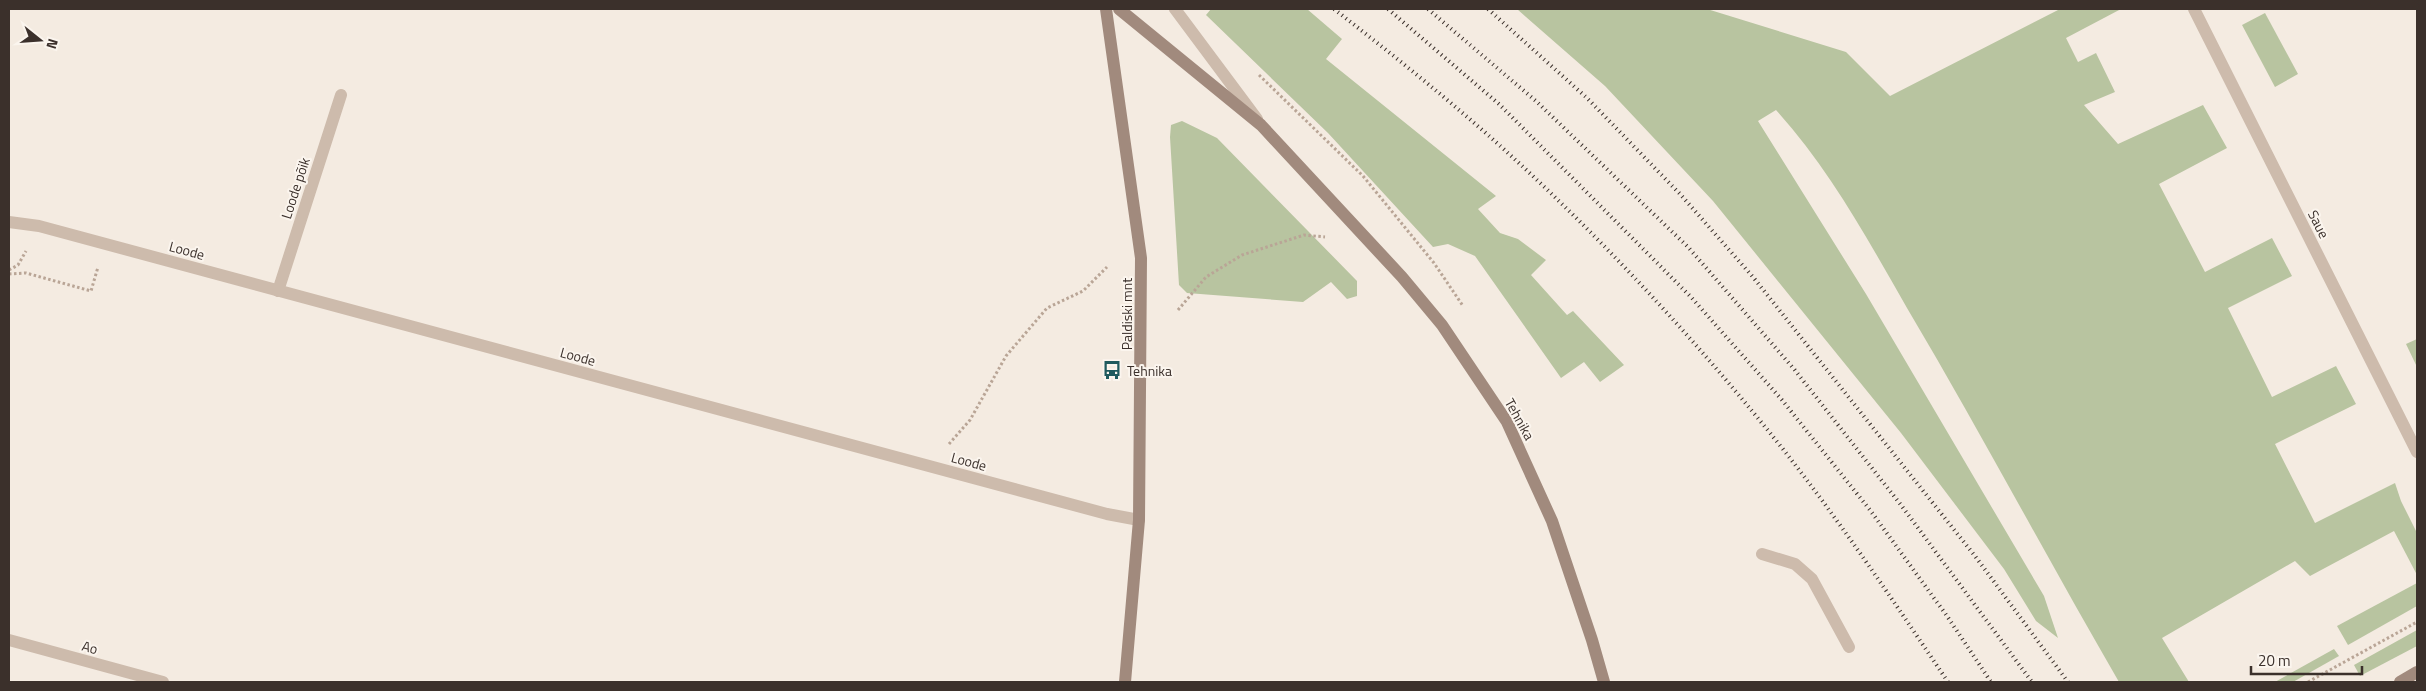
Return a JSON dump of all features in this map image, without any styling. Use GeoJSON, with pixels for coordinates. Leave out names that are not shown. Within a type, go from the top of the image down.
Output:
{"type":"FeatureCollection","features":[{"type":"Feature","properties":{"kind":"street","name":"Paldiski mnt"},"geometry":{"type":"LineString","coordinates":[[1106,9],[1141,258],[1139,520],[1125,682]]}},
{"type":"Feature","properties":{"kind":"street","name":"Tehnika"},"geometry":{"type":"LineString","coordinates":[[1119,9],[1261,125],[1402,277],[1437,318],[1507,422],[1552,521],[1604,682]]}},
{"type":"Feature","properties":{"kind":"street"},"geometry":{"type":"LineString","coordinates":[[1175,9],[1261,125]]}},
{"type":"Feature","properties":{"kind":"street","name":"Saue"},"geometry":{"type":"LineString","coordinates":[[2194,9],[2417,452]]}},
{"type":"Feature","properties":{"kind":"street","name":"Loode põik"},"geometry":{"type":"LineString","coordinates":[[278,290],[341,94]]}},
{"type":"Feature","properties":{"kind":"street","name":"Loode"},"geometry":{"type":"LineString","coordinates":[[9,222],[39,226],[1107,514],[1139,520]]}},
{"type":"Feature","properties":{"kind":"street"},"geometry":{"type":"LineString","coordinates":[[1762,554],[1795,564],[1812,578],[1849,647]]}},
{"type":"Feature","properties":{"kind":"street","name":"Ao"},"geometry":{"type":"LineString","coordinates":[[9,640],[163,682]]}},
{"type":"Feature","properties":{"kind":"street"},"geometry":{"type":"LineString","coordinates":[[2400,682],[2417,672]]}},
{"type":"Feature","properties":{"kind":"path"},"geometry":{"type":"LineString","coordinates":[[1178,310],[1206,277],[1242,255],[1304,235],[1325,237]]}},
{"type":"Feature","properties":{"kind":"path"},"geometry":{"type":"LineString","coordinates":[[9,274],[26,273],[91,291],[105,244]]}},
{"type":"Feature","properties":{"kind":"path"},"geometry":{"type":"LineString","coordinates":[[930,466],[970,420],[1006,356],[1047,308],[1083,291],[1107,267]]}},
{"type":"Feature","properties":{"kind":"path"},"geometry":{"type":"LineString","coordinates":[[2308,682],[2417,622]]}},
{"type":"Feature","properties":{"kind":"green space"},"geometry":{"type":"Polygon","coordinates":[[[1211,9],[1307,9],[1342,39],[1326,59],[1496,196],[1478,209],[1500,233],[1518,239],[1546,260],[1531,275],[1567,315],[1573,311],[1624,365],[1600,382],[1584,362],[1561,378],[1475,256],[1448,244],[1433,247],[1328,133],[1206,15],[1211,9]]]}},
{"type":"Feature","properties":{"kind":"green space"},"geometry":{"type":"Polygon","coordinates":[[[1517,9],[1707,9],[1846,52],[1890,96],[2060,9],[2121,9],[2066,38],[2078,62],[2096,53],[2115,92],[2084,105],[2118,144],[2203,105],[2227,148],[2159,184],[2205,272],[2272,238],[2292,276],[2228,308],[2272,397],[2336,366],[2356,404],[2275,444],[2315,523],[2395,483],[2401,501],[2417,533],[2417,575],[2394,531],[2310,576],[2295,561],[2162,638],[2189,682],[2119,682],[1961,401],[1847,205],[1813,156],[1776,110],[1758,121],[1866,294],[2044,596],[2058,638],[2036,621],[2004,569],[1901,433],[1713,201],[1605,86],[1517,9]]]}},
{"type":"Feature","properties":{"kind":"green space"},"geometry":{"type":"Polygon","coordinates":[[[2265,13],[2298,74],[2275,87],[2242,25],[2265,13]]]}},
{"type":"Feature","properties":{"kind":"green space"},"geometry":{"type":"Polygon","coordinates":[[[1182,121],[1217,138],[1357,281],[1357,296],[1347,299],[1331,282],[1303,302],[1187,293],[1179,285],[1170,137],[1171,125],[1182,121]]]}},
{"type":"Feature","properties":{"kind":"green space"},"geometry":{"type":"Polygon","coordinates":[[[2417,339],[2417,367],[2406,344],[2417,339]]]}},
{"type":"Feature","properties":{"kind":"green space"},"geometry":{"type":"Polygon","coordinates":[[[2417,583],[2417,606],[2348,645],[2337,626],[2417,583]]]}},
{"type":"Feature","properties":{"kind":"green space"},"geometry":{"type":"Polygon","coordinates":[[[2417,630],[2417,646],[2360,676],[2354,665],[2417,630]]]}},
{"type":"Feature","properties":{"kind":"green space"},"geometry":{"type":"Polygon","coordinates":[[[2334,649],[2339,656],[2293,682],[2275,682],[2334,649]]]}},
{"type":"Feature","properties":{"kind":"railway"},"geometry":{"type":"LineString","coordinates":[[1334,9],[1422,79],[1508,153],[1609,251],[1674,321],[1766,428],[1814,490],[1860,553],[1948,682]]}},
{"type":"Feature","properties":{"kind":"railway"},"geometry":{"type":"LineString","coordinates":[[1388,9],[1499,104],[1691,297],[1782,400],[1870,510],[1947,616],[1991,682]]}},
{"type":"Feature","properties":{"kind":"railway"},"geometry":{"type":"LineString","coordinates":[[1428,9],[1537,102],[1688,247],[1794,369],[1901,505],[2032,682]]}},
{"type":"Feature","properties":{"kind":"railway"},"geometry":{"type":"LineString","coordinates":[[1488,9],[1587,98],[1680,194],[1753,277],[1975,556],[2068,682]]}},
{"type":"Feature","properties":{"kind":"place","name":"Tehnika"},"geometry":{"type":"Point","coordinates":[1112,370]}}]}
